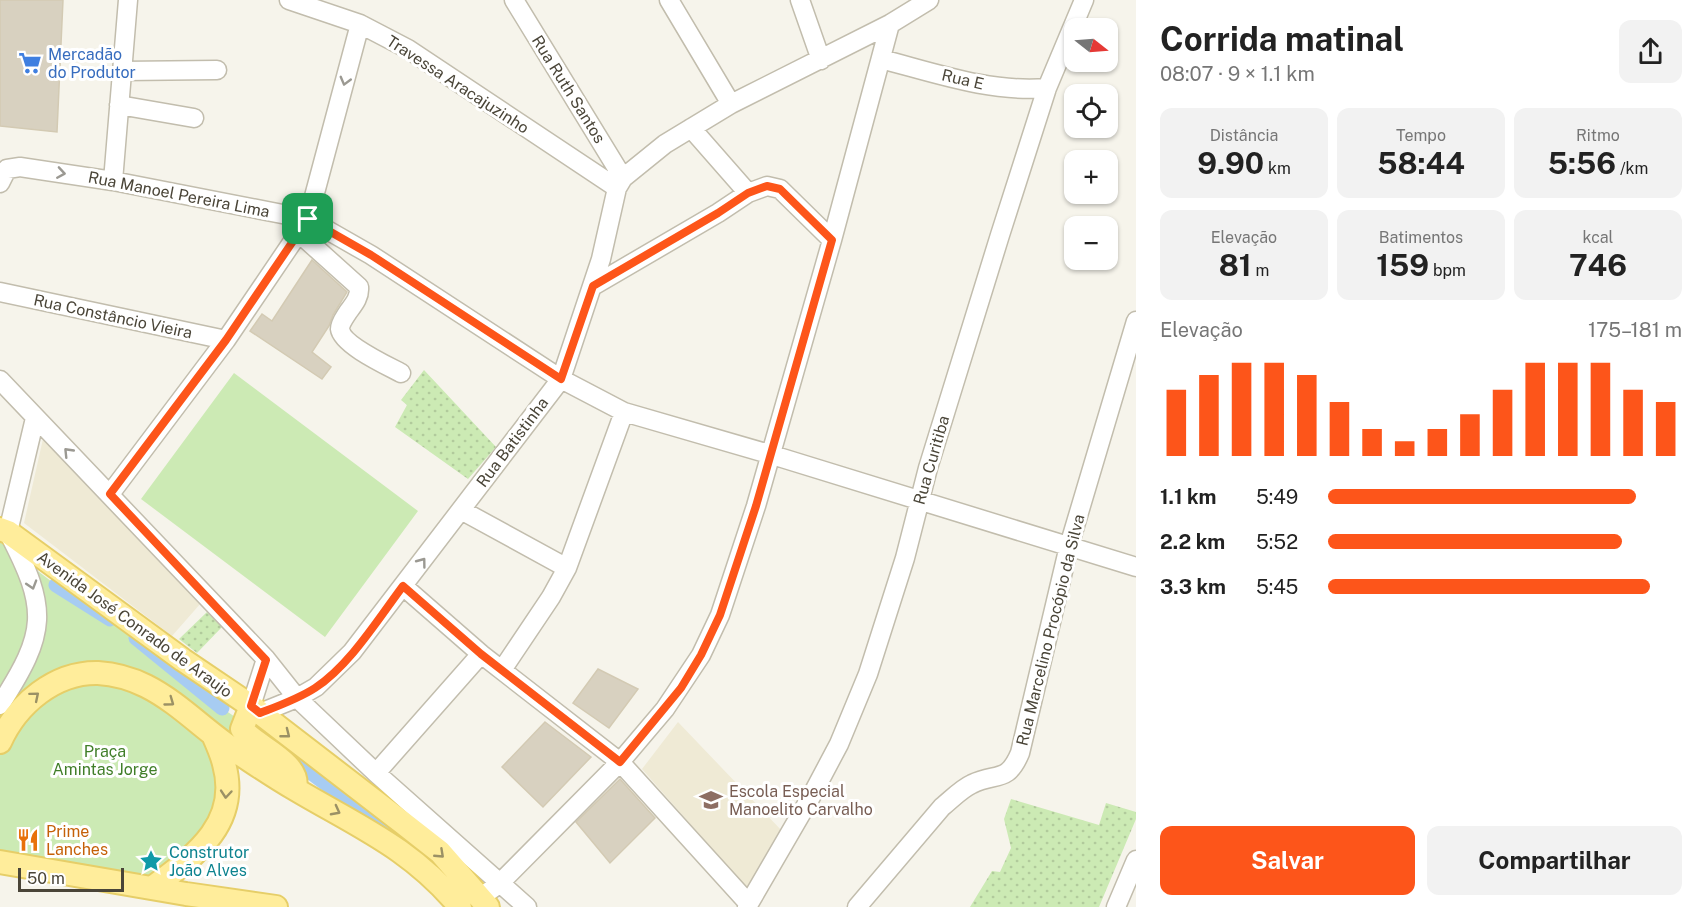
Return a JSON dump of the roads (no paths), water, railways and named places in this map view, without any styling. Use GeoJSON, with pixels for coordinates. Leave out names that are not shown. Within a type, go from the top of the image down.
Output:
{"type":"FeatureCollection","features":[{"type":"Feature","properties":{"kind":"main road","name":"Avenida José Conrado de Araujo"},"geometry":{"type":"LineString","coordinates":[[4,530],[255,710],[440,852],[490,896]]}},
{"type":"Feature","properties":{"kind":"main road"},"geometry":{"type":"LineString","coordinates":[[0,742],[19,712],[35,695],[50,685],[83,674],[100,673],[120,676],[156,692],[214,737],[295,789],[393,845],[440,884],[460,907]]}},
{"type":"Feature","properties":{"kind":"main road"},"geometry":{"type":"LineString","coordinates":[[255,710],[242,729],[288,768],[297,782],[295,789]]}},
{"type":"Feature","properties":{"kind":"main road"},"geometry":{"type":"LineString","coordinates":[[152,888],[203,846],[215,832],[223,814],[226,797],[225,764],[214,737]]}},
{"type":"Feature","properties":{"kind":"main road"},"geometry":{"type":"LineString","coordinates":[[0,862],[152,888],[185,900],[276,907]]}},
{"type":"Feature","properties":{"kind":"street"},"geometry":{"type":"LineString","coordinates":[[113,181],[128,0]]}},
{"type":"Feature","properties":{"kind":"street","name":"Travessa Aracajuzinho"},"geometry":{"type":"LineString","coordinates":[[290,0],[360,24],[408,49],[620,183]]}},
{"type":"Feature","properties":{"kind":"street","name":"Rua Ruth Santos"},"geometry":{"type":"LineString","coordinates":[[514,0],[620,183]]}},
{"type":"Feature","properties":{"kind":"street"},"geometry":{"type":"LineString","coordinates":[[669,0],[731,104]]}},
{"type":"Feature","properties":{"kind":"street"},"geometry":{"type":"LineString","coordinates":[[800,0],[821,60]]}},
{"type":"Feature","properties":{"kind":"street"},"geometry":{"type":"LineString","coordinates":[[620,183],[665,144],[731,104],[890,24],[929,0]]}},
{"type":"Feature","properties":{"kind":"street","name":"Rua Curitiba"},"geometry":{"type":"LineString","coordinates":[[748,906],[839,744],[868,674],[905,558],[919,500],[962,355],[1047,88],[1084,0]]}},
{"type":"Feature","properties":{"kind":"street"},"geometry":{"type":"LineString","coordinates":[[110,494],[226,340],[304,226],[360,24]]}},
{"type":"Feature","properties":{"kind":"street"},"geometry":{"type":"LineString","coordinates":[[490,896],[620,762],[670,702],[701,655],[720,615],[738,563],[832,240],[890,24]]}},
{"type":"Feature","properties":{"kind":"street","name":"Rua E"},"geometry":{"type":"LineString","coordinates":[[881,59],[983,84],[1021,90],[1047,88]]}},
{"type":"Feature","properties":{"kind":"street"},"geometry":{"type":"LineString","coordinates":[[122,70],[217,70]]}},
{"type":"Feature","properties":{"kind":"street"},"geometry":{"type":"LineString","coordinates":[[119,105],[194,118]]}},
{"type":"Feature","properties":{"kind":"street"},"geometry":{"type":"LineString","coordinates":[[691,128],[748,193]]}},
{"type":"Feature","properties":{"kind":"street","name":"Rua Manoel Pereira Lima"},"geometry":{"type":"LineString","coordinates":[[2,178],[10,167],[20,167],[113,181],[304,226],[371,255],[561,379],[624,412],[770,454],[1136,567]]}},
{"type":"Feature","properties":{"kind":"street","name":"Rua Batistinha"},"geometry":{"type":"LineString","coordinates":[[255,710],[297,698],[316,687],[352,652],[561,379],[593,286],[620,183]]}},
{"type":"Feature","properties":{"kind":"street"},"geometry":{"type":"LineString","coordinates":[[593,286],[748,193],[767,186],[777,188],[832,240]]}},
{"type":"Feature","properties":{"kind":"street"},"geometry":{"type":"LineString","coordinates":[[304,226],[359,287],[359,296],[340,329],[342,334],[357,348],[400,373]]}},
{"type":"Feature","properties":{"kind":"street","name":"Rua Constâncio Vieira"},"geometry":{"type":"LineString","coordinates":[[0,292],[226,340]]}},
{"type":"Feature","properties":{"kind":"street","name":"Rua Marcelino Procópio da Silva"},"geometry":{"type":"LineString","coordinates":[[857,907],[950,800],[975,783],[1004,775],[1016,763],[1069,546],[1136,321]]}},
{"type":"Feature","properties":{"kind":"street"},"geometry":{"type":"LineString","coordinates":[[0,380],[266,660],[297,698],[376,773],[490,896],[527,907]]}},
{"type":"Feature","properties":{"kind":"street"},"geometry":{"type":"LineString","coordinates":[[502,670],[551,597],[567,568],[624,412]]}},
{"type":"Feature","properties":{"kind":"street"},"geometry":{"type":"LineString","coordinates":[[0,705],[27,660],[38,626],[36,597],[31,580],[4,530],[35,418]]}},
{"type":"Feature","properties":{"kind":"street"},"geometry":{"type":"LineString","coordinates":[[461,510],[567,568]]}},
{"type":"Feature","properties":{"kind":"street"},"geometry":{"type":"LineString","coordinates":[[403,586],[481,654],[620,762],[748,906]]}},
{"type":"Feature","properties":{"kind":"street"},"geometry":{"type":"LineString","coordinates":[[376,773],[481,654]]}},
{"type":"Feature","properties":{"kind":"street"},"geometry":{"type":"LineString","coordinates":[[255,710],[266,660]]}},
{"type":"Feature","properties":{"kind":"street"},"geometry":{"type":"LineString","coordinates":[[1116,907],[1136,860]]}},
{"type":"Feature","properties":{"kind":"waterway"},"geometry":{"type":"LineString","coordinates":[[56,585],[110,619]]}},
{"type":"Feature","properties":{"kind":"waterway"},"geometry":{"type":"LineString","coordinates":[[136,638],[222,708]]}},
{"type":"Feature","properties":{"kind":"waterway"},"geometry":{"type":"LineString","coordinates":[[285,753],[402,841]]}},
{"type":"Feature","properties":{"kind":"place","name":"Mercadão do Produtor"},"geometry":{"type":"Point","coordinates":[30,63]}},
{"type":"Feature","properties":{"kind":"place","name":"Escola Especial Manoelito Carvalho"},"geometry":{"type":"Point","coordinates":[711,800]}},
{"type":"Feature","properties":{"kind":"place","name":"Prime Lanches"},"geometry":{"type":"Point","coordinates":[28,840]}},
{"type":"Feature","properties":{"kind":"place","name":"Construtor João Alves"},"geometry":{"type":"Point","coordinates":[151,861]}},
{"type":"Feature","properties":{"kind":"park label","name":"Praça Amintas Jorge"},"geometry":{"type":"Point","coordinates":[105,760]}}]}
